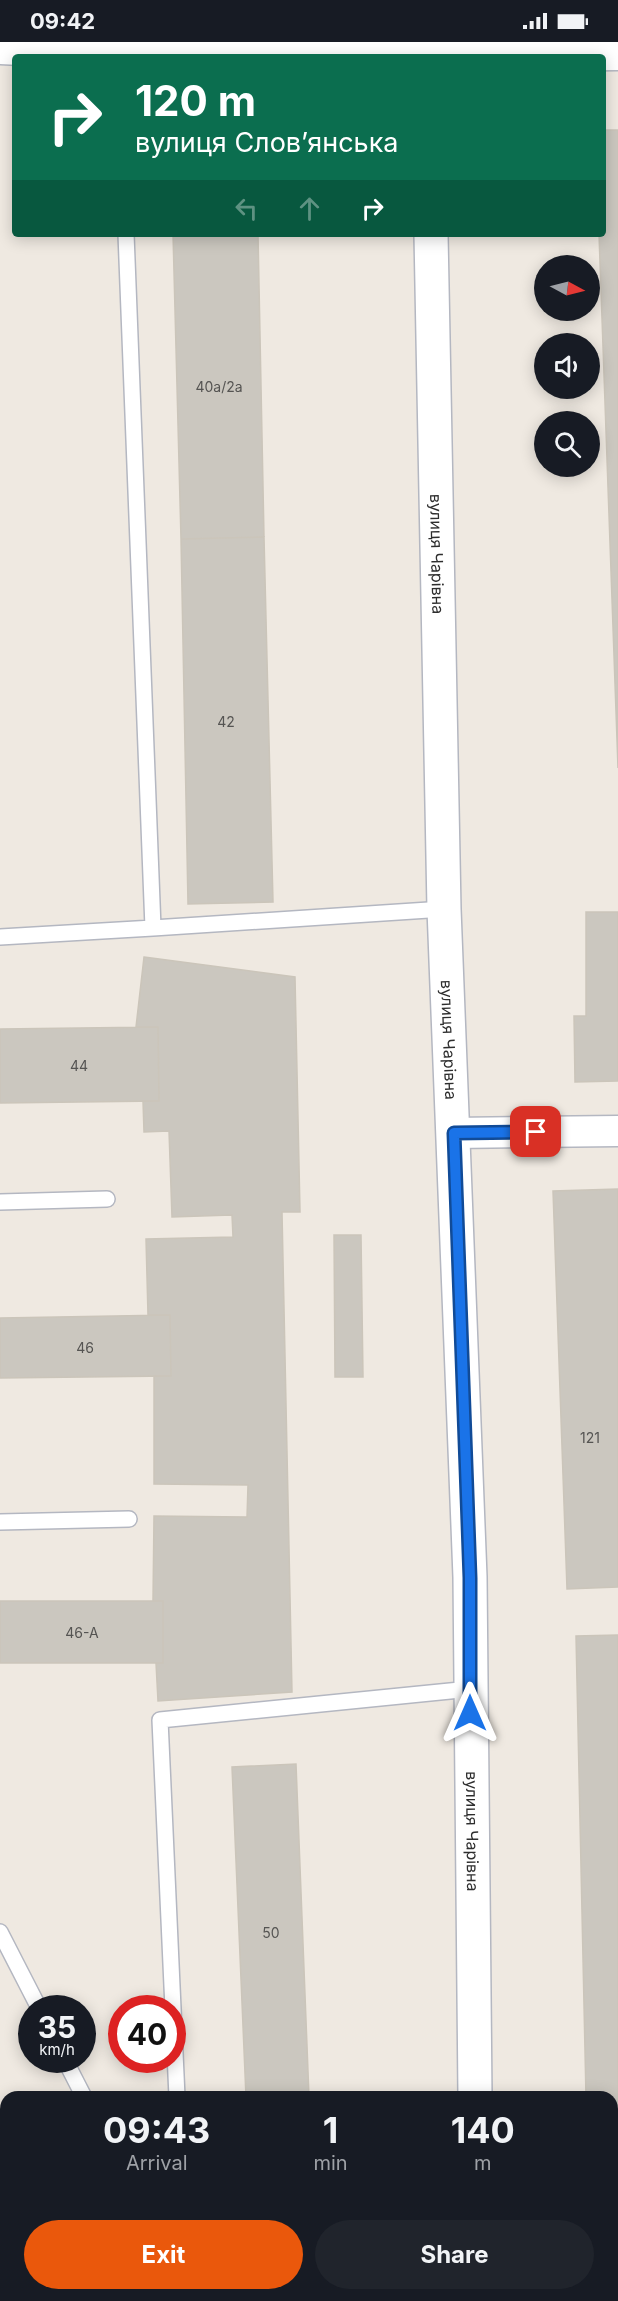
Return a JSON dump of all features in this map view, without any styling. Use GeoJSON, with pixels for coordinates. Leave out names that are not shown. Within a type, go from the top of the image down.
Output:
{"type":"FeatureCollection","features":[{"type":"Feature","properties":{"kind":"street"},"geometry":{"type":"LineString","coordinates":[[0,49],[86,54]]}},
{"type":"Feature","properties":{"kind":"street","name":"вулиця Чарівна"},"geometry":{"type":"LineString","coordinates":[[431,237],[444,909],[470,1578],[475,2091]]}},
{"type":"Feature","properties":{"kind":"street"},"geometry":{"type":"LineString","coordinates":[[454,1133],[618,1131]]}},
{"type":"Feature","properties":{"kind":"lane"},"geometry":{"type":"LineString","coordinates":[[126,237],[153,928]]}},
{"type":"Feature","properties":{"kind":"lane"},"geometry":{"type":"LineString","coordinates":[[0,937],[444,909]]}},
{"type":"Feature","properties":{"kind":"lane"},"geometry":{"type":"LineString","coordinates":[[0,1202],[107,1200]]}},
{"type":"Feature","properties":{"kind":"lane"},"geometry":{"type":"LineString","coordinates":[[0,1522],[129,1519]]}},
{"type":"Feature","properties":{"kind":"lane"},"geometry":{"type":"LineString","coordinates":[[177,2091],[160,1720],[470,1689]]}},
{"type":"Feature","properties":{"kind":"lane"},"geometry":{"type":"LineString","coordinates":[[0,1932],[32,1995]]}},
{"type":"Feature","properties":{"kind":"lane"},"geometry":{"type":"LineString","coordinates":[[72,2073],[81,2091]]}},
{"type":"Feature","properties":{"kind":"building"},"geometry":{"type":"Polygon","coordinates":[[[606,130],[618,130],[618,768],[599,237],[606,237],[606,130]]]}},
{"type":"Feature","properties":{"kind":"building"},"geometry":{"type":"Polygon","coordinates":[[[173,237],[258,237],[264,537],[181,539],[173,237]]]}},
{"type":"Feature","properties":{"kind":"building"},"geometry":{"type":"Polygon","coordinates":[[[264,537],[273,902],[188,904],[181,539],[264,537]]]}},
{"type":"Feature","properties":{"kind":"building"},"geometry":{"type":"Polygon","coordinates":[[[586,912],[618,912],[618,1081],[575,1082],[574,1016],[586,1016],[586,912]]]}},
{"type":"Feature","properties":{"kind":"building"},"geometry":{"type":"Polygon","coordinates":[[[144,957],[295,977],[300,1212],[282,1212],[292,1692],[158,1701],[156,1663],[163,1663],[163,1601],[153,1601],[154,1516],[247,1517],[248,1485],[154,1484],[154,1376],[171,1376],[170,1315],[148,1315],[146,1239],[233,1237],[232,1215],[172,1217],[169,1131],[144,1132],[143,1101],[159,1101],[158,1027],[136,1027],[144,957]]]}},
{"type":"Feature","properties":{"kind":"building"},"geometry":{"type":"Polygon","coordinates":[[[158,1027],[159,1101],[0,1103],[0,1029],[158,1027]]]}},
{"type":"Feature","properties":{"kind":"building"},"geometry":{"type":"Polygon","coordinates":[[[618,1189],[618,1587],[567,1589],[553,1191],[618,1189]]]}},
{"type":"Feature","properties":{"kind":"building"},"geometry":{"type":"Polygon","coordinates":[[[334,1235],[361,1235],[363,1377],[335,1377],[334,1235]]]}},
{"type":"Feature","properties":{"kind":"building"},"geometry":{"type":"Polygon","coordinates":[[[170,1315],[171,1376],[0,1378],[0,1318],[170,1315]]]}},
{"type":"Feature","properties":{"kind":"building"},"geometry":{"type":"Polygon","coordinates":[[[0,1601],[163,1601],[163,1663],[0,1663],[0,1601]]]}},
{"type":"Feature","properties":{"kind":"building"},"geometry":{"type":"Polygon","coordinates":[[[618,1635],[618,2091],[586,2091],[576,1636],[618,1635]]]}},
{"type":"Feature","properties":{"kind":"building"},"geometry":{"type":"Polygon","coordinates":[[[296,1764],[309,2091],[246,2091],[232,1767],[296,1764]]]}},
{"type":"Feature","properties":{"kind":"route"},"geometry":{"type":"LineString","coordinates":[[470,1713],[470,1578],[454,1133],[536,1132]]}}]}
